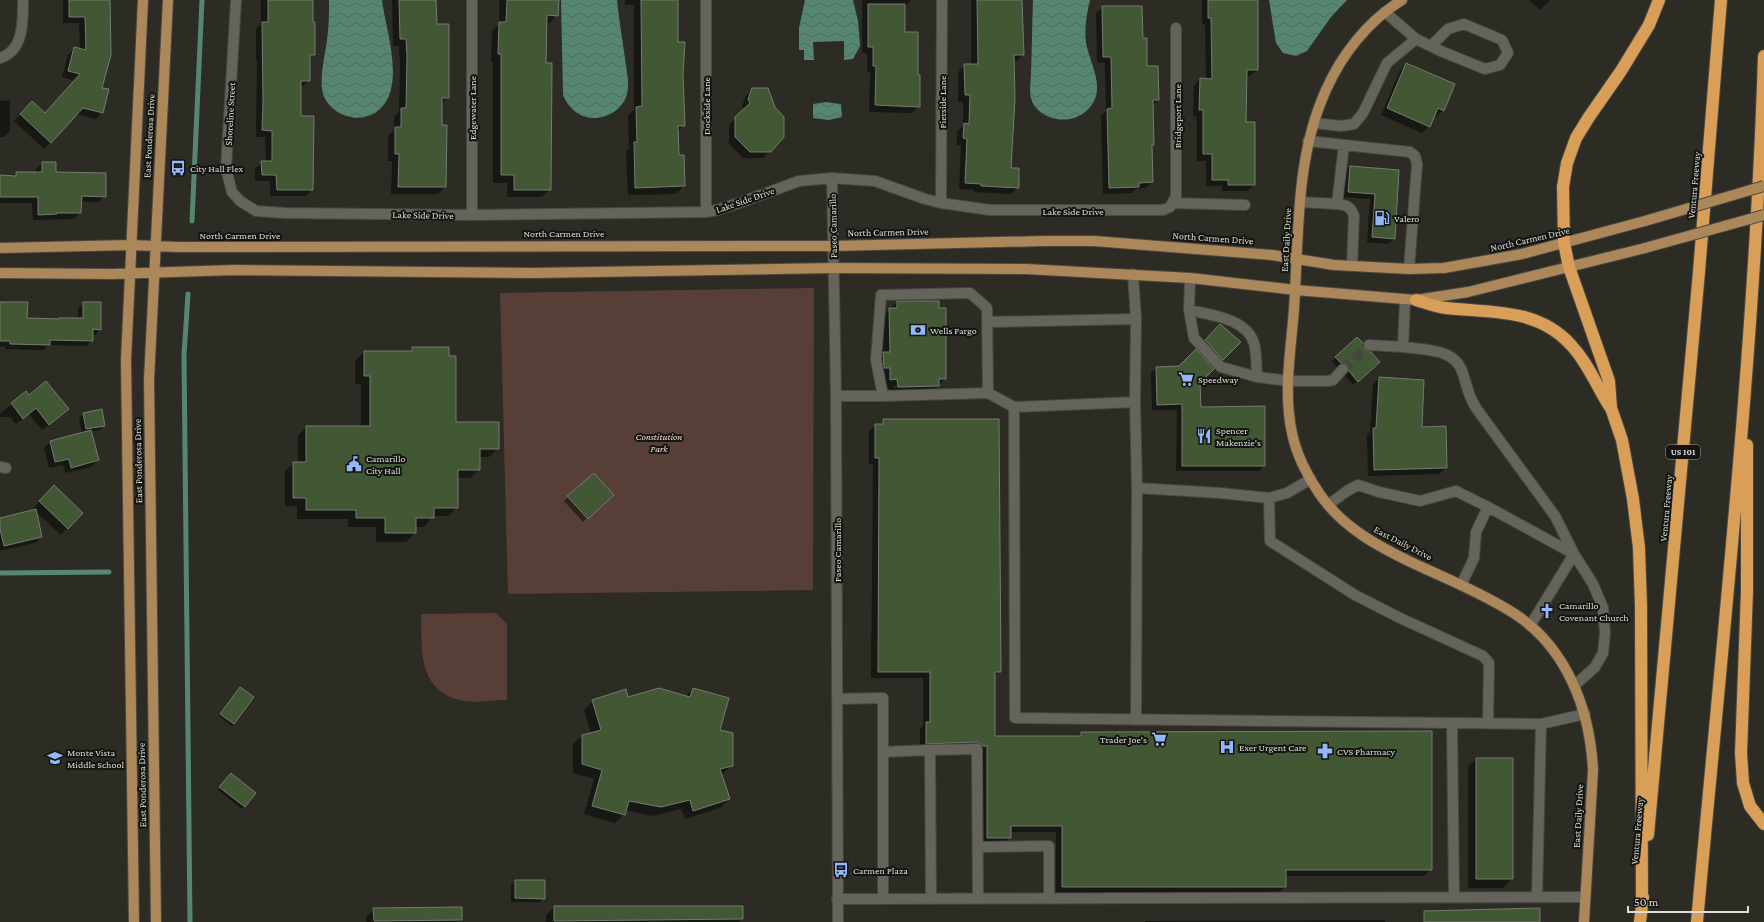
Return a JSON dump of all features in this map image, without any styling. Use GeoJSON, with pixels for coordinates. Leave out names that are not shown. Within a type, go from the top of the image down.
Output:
{"type":"FeatureCollection","features":[{"type":"Feature","properties":{"kind":"highway"},"geometry":{"type":"LineString","coordinates":[[1642,904],[1641,606],[1638,548],[1633,499],[1625,457],[1611,408],[1609,381],[1569,267],[1564,243],[1563,187],[1567,163],[1576,138],[1589,116],[1621,72],[1649,25],[1659,0]]}},
{"type":"Feature","properties":{"kind":"highway","name":"Ventura Freeway"},"geometry":{"type":"LineString","coordinates":[[1640,922],[1699,272],[1721,0]]}},
{"type":"Feature","properties":{"kind":"highway"},"geometry":{"type":"LineString","coordinates":[[1696,922],[1747,369],[1761,150],[1764,56]]}},
{"type":"Feature","properties":{"kind":"highway"},"geometry":{"type":"LineString","coordinates":[[1411,300],[1444,308],[1520,316],[1538,321],[1551,327],[1571,345],[1585,364],[1600,392],[1611,408]]}},
{"type":"Feature","properties":{"kind":"highway"},"geometry":{"type":"LineString","coordinates":[[1747,369],[1748,591],[1741,753],[1743,783],[1750,806],[1764,824]]}},
{"type":"Feature","properties":{"kind":"main road","name":"East Ponderosa Drive"},"geometry":{"type":"LineString","coordinates":[[134,922],[126,360],[143,0]]}},
{"type":"Feature","properties":{"kind":"main road","name":"East Ponderosa Drive"},"geometry":{"type":"LineString","coordinates":[[156,922],[149,380],[168,0]]}},
{"type":"Feature","properties":{"kind":"main road","name":"East Daily Drive"},"geometry":{"type":"LineString","coordinates":[[1402,0],[1385,12],[1362,34],[1336,70],[1326,90],[1308,141],[1300,202],[1296,290],[1288,397],[1292,434],[1298,453],[1311,479],[1328,505],[1353,528],[1389,552],[1461,585],[1516,615],[1530,626],[1554,650],[1574,686],[1585,714],[1591,744],[1593,770],[1584,922]]}},
{"type":"Feature","properties":{"kind":"main road","name":"North Carmen Drive"},"geometry":{"type":"LineString","coordinates":[[0,248],[131,245],[833,246],[1043,240],[1094,241],[1272,254],[1297,259],[1352,266],[1409,269],[1444,268],[1479,263],[1564,243],[1646,221],[1764,186]]}},
{"type":"Feature","properties":{"kind":"main road"},"geometry":{"type":"LineString","coordinates":[[0,273],[130,273],[234,270],[532,273],[833,268],[1026,269],[1190,278],[1296,290],[1411,300],[1468,292],[1645,248],[1764,215]]}},
{"type":"Feature","properties":{"kind":"street"},"geometry":{"type":"LineString","coordinates":[[0,58],[10,53],[19,39],[23,19],[23,0]]}},
{"type":"Feature","properties":{"kind":"street","name":"Shoreline Street"},"geometry":{"type":"LineString","coordinates":[[236,0],[226,169],[232,192],[240,201],[256,211],[285,213]]}},
{"type":"Feature","properties":{"kind":"street","name":"Edgewater Lane"},"geometry":{"type":"LineString","coordinates":[[472,0],[472,216]]}},
{"type":"Feature","properties":{"kind":"street","name":"Dockside Lane"},"geometry":{"type":"LineString","coordinates":[[706,0],[706,212]]}},
{"type":"Feature","properties":{"kind":"street","name":"Pierside Lane"},"geometry":{"type":"LineString","coordinates":[[941,203],[942,0]]}},
{"type":"Feature","properties":{"kind":"street"},"geometry":{"type":"LineString","coordinates":[[1385,12],[1416,39],[1431,46],[1485,69],[1500,65],[1508,54],[1502,40],[1464,24],[1448,29],[1431,46]]}},
{"type":"Feature","properties":{"kind":"street","name":"Bridgeport Lane"},"geometry":{"type":"LineString","coordinates":[[1173,203],[1176,196],[1177,184],[1176,28]]}},
{"type":"Feature","properties":{"kind":"street"},"geometry":{"type":"LineString","coordinates":[[1314,123],[1341,126],[1354,124],[1363,113],[1387,63],[1416,39]]}},
{"type":"Feature","properties":{"kind":"street"},"geometry":{"type":"LineString","coordinates":[[1308,141],[1410,152],[1415,156],[1417,164],[1409,269]]}},
{"type":"Feature","properties":{"kind":"street"},"geometry":{"type":"LineString","coordinates":[[1337,204],[1344,145]]}},
{"type":"Feature","properties":{"kind":"street","name":"Lake Side Drive"},"geometry":{"type":"LineString","coordinates":[[285,213],[472,216],[706,212],[739,203],[799,181],[832,178],[875,181],[925,199],[941,203],[990,210],[1151,212],[1170,208],[1173,203]]}},
{"type":"Feature","properties":{"kind":"street","name":"Paseo Camarillo"},"geometry":{"type":"LineString","coordinates":[[832,178],[836,396],[838,922]]}},
{"type":"Feature","properties":{"kind":"street"},"geometry":{"type":"LineString","coordinates":[[1300,202],[1345,205],[1351,209],[1354,216],[1352,266]]}},
{"type":"Feature","properties":{"kind":"street"},"geometry":{"type":"LineString","coordinates":[[1173,203],[1245,205]]}},
{"type":"Feature","properties":{"kind":"street"},"geometry":{"type":"LineString","coordinates":[[1133,274],[1136,319],[1136,720]]}},
{"type":"Feature","properties":{"kind":"street"},"geometry":{"type":"LineString","coordinates":[[1190,278],[1189,310],[1194,338],[1221,367],[1257,377],[1289,381],[1333,380],[1343,369]]}},
{"type":"Feature","properties":{"kind":"street"},"geometry":{"type":"LineString","coordinates":[[883,396],[876,360],[881,295],[970,293],[987,308],[988,392]]}},
{"type":"Feature","properties":{"kind":"street"},"geometry":{"type":"LineString","coordinates":[[1403,348],[1411,300]]}},
{"type":"Feature","properties":{"kind":"street"},"geometry":{"type":"LineString","coordinates":[[1189,310],[1233,321],[1243,328],[1252,338],[1254,344],[1257,377]]}},
{"type":"Feature","properties":{"kind":"street"},"geometry":{"type":"LineString","coordinates":[[987,322],[1136,319]]}},
{"type":"Feature","properties":{"kind":"street"},"geometry":{"type":"LineString","coordinates":[[1369,346],[1441,352],[1460,363],[1467,394],[1555,516],[1574,554],[1593,584],[1603,608],[1605,634],[1603,653],[1595,667],[1574,686]]}},
{"type":"Feature","properties":{"kind":"street"},"geometry":{"type":"LineString","coordinates":[[836,396],[883,396],[988,392],[1014,407],[1135,402]]}},
{"type":"Feature","properties":{"kind":"street"},"geometry":{"type":"LineString","coordinates":[[1014,407],[1015,718],[1541,724],[1585,714]]}},
{"type":"Feature","properties":{"kind":"street"},"geometry":{"type":"LineString","coordinates":[[1137,488],[1220,493],[1269,498],[1287,493],[1311,479]]}},
{"type":"Feature","properties":{"kind":"street"},"geometry":{"type":"LineString","coordinates":[[1328,505],[1358,485],[1379,492],[1420,501],[1456,491],[1574,554]]}},
{"type":"Feature","properties":{"kind":"street"},"geometry":{"type":"LineString","coordinates":[[1269,498],[1270,540],[1355,595],[1483,656],[1489,663],[1488,723]]}},
{"type":"Feature","properties":{"kind":"street"},"geometry":{"type":"LineString","coordinates":[[1461,585],[1474,558],[1476,532],[1488,507]]}},
{"type":"Feature","properties":{"kind":"street"},"geometry":{"type":"LineString","coordinates":[[1530,626],[1574,554]]}},
{"type":"Feature","properties":{"kind":"street"},"geometry":{"type":"LineString","coordinates":[[837,699],[883,698],[883,899]]}},
{"type":"Feature","properties":{"kind":"street"},"geometry":{"type":"LineString","coordinates":[[1452,723],[1454,897]]}},
{"type":"Feature","properties":{"kind":"street"},"geometry":{"type":"LineString","coordinates":[[1537,897],[1541,724]]}},
{"type":"Feature","properties":{"kind":"street"},"geometry":{"type":"LineString","coordinates":[[883,752],[977,749],[978,899]]}},
{"type":"Feature","properties":{"kind":"street"},"geometry":{"type":"LineString","coordinates":[[930,750],[931,899]]}},
{"type":"Feature","properties":{"kind":"street"},"geometry":{"type":"LineString","coordinates":[[978,847],[1049,846],[1049,899]]}},
{"type":"Feature","properties":{"kind":"street"},"geometry":{"type":"LineString","coordinates":[[837,899],[1585,897]]}},
{"type":"Feature","properties":{"kind":"green space","name":"Constitution Park"},"geometry":{"type":"Polygon","coordinates":[[[814,288],[813,590],[508,594],[500,293],[814,288]]]}},
{"type":"Feature","properties":{"kind":"green space"},"geometry":{"type":"Polygon","coordinates":[[[496,613],[507,624],[507,700],[469,702],[449,696],[438,689],[430,679],[425,668],[421,614],[496,613]]]}},
{"type":"Feature","properties":{"kind":"water"},"geometry":{"type":"Polygon","coordinates":[[[329,0],[382,0],[390,45],[393,78],[390,92],[384,105],[373,114],[357,118],[343,115],[329,105],[324,98],[322,74],[328,30],[329,0]]]}},
{"type":"Feature","properties":{"kind":"water"},"geometry":{"type":"Polygon","coordinates":[[[561,0],[617,0],[628,76],[628,89],[622,104],[609,115],[598,118],[582,116],[574,111],[563,95],[561,0]]]}},
{"type":"Feature","properties":{"kind":"water"},"geometry":{"type":"Polygon","coordinates":[[[805,0],[853,0],[858,21],[860,46],[853,59],[844,60],[844,41],[813,42],[814,60],[804,60],[804,50],[799,50],[799,28],[805,0]]]}},
{"type":"Feature","properties":{"kind":"water"},"geometry":{"type":"Polygon","coordinates":[[[1033,0],[1090,0],[1086,19],[1086,45],[1096,79],[1097,90],[1095,100],[1090,108],[1083,114],[1074,118],[1064,120],[1046,116],[1033,104],[1030,89],[1033,0]]]}},
{"type":"Feature","properties":{"kind":"water"},"geometry":{"type":"Polygon","coordinates":[[[1269,0],[1347,0],[1331,17],[1307,51],[1296,56],[1283,53],[1276,43],[1269,0]]]}},
{"type":"Feature","properties":{"kind":"water"},"geometry":{"type":"Polygon","coordinates":[[[826,102],[841,104],[842,117],[829,120],[813,118],[813,104],[826,102]]]}},
{"type":"Feature","properties":{"kind":"building"},"geometry":{"type":"Polygon","coordinates":[[[69,0],[110,0],[111,55],[102,88],[109,89],[103,113],[83,108],[51,143],[20,114],[32,101],[45,113],[80,74],[68,71],[74,47],[86,50],[85,17],[69,17],[69,0]]]}},
{"type":"Feature","properties":{"kind":"building"},"geometry":{"type":"Polygon","coordinates":[[[268,0],[313,0],[315,55],[310,55],[310,81],[301,81],[301,116],[314,116],[313,190],[277,190],[276,175],[262,175],[261,161],[272,161],[272,131],[262,130],[262,22],[268,22],[268,0]]]}},
{"type":"Feature","properties":{"kind":"building"},"geometry":{"type":"Polygon","coordinates":[[[399,0],[436,0],[437,24],[449,24],[449,98],[442,98],[442,125],[447,125],[446,187],[398,187],[399,154],[395,154],[395,127],[401,127],[401,108],[406,108],[407,56],[406,39],[400,39],[399,0]]]}},
{"type":"Feature","properties":{"kind":"building"},"geometry":{"type":"Polygon","coordinates":[[[507,0],[559,0],[558,16],[547,15],[546,63],[552,63],[551,190],[514,190],[514,175],[501,175],[501,54],[498,54],[499,22],[506,22],[507,0]]]}},
{"type":"Feature","properties":{"kind":"building"},"geometry":{"type":"Polygon","coordinates":[[[641,0],[678,0],[678,42],[685,42],[683,74],[685,126],[678,126],[679,155],[684,155],[685,186],[635,188],[634,142],[637,142],[636,107],[642,106],[641,0]]]}},
{"type":"Feature","properties":{"kind":"building"},"geometry":{"type":"Polygon","coordinates":[[[977,0],[1022,0],[1024,55],[1014,55],[1015,99],[1011,168],[1019,168],[1019,188],[981,186],[981,184],[965,183],[967,139],[963,138],[964,123],[969,124],[970,95],[965,95],[964,64],[978,64],[977,0]]]}},
{"type":"Feature","properties":{"kind":"building"},"geometry":{"type":"Polygon","coordinates":[[[1208,0],[1258,0],[1258,70],[1247,70],[1246,122],[1255,122],[1255,185],[1228,185],[1228,180],[1212,180],[1212,154],[1203,154],[1203,110],[1199,110],[1200,78],[1212,79],[1211,18],[1208,18],[1208,0]]]}},
{"type":"Feature","properties":{"kind":"building"},"geometry":{"type":"Polygon","coordinates":[[[868,4],[905,4],[905,32],[918,32],[920,107],[875,105],[876,66],[873,66],[873,47],[868,47],[868,4]]]}},
{"type":"Feature","properties":{"kind":"building"},"geometry":{"type":"Polygon","coordinates":[[[1102,6],[1142,6],[1143,38],[1147,38],[1147,66],[1158,66],[1159,100],[1153,100],[1153,182],[1139,183],[1139,187],[1109,188],[1107,109],[1112,108],[1111,57],[1103,57],[1102,6]]]}},
{"type":"Feature","properties":{"kind":"building"},"geometry":{"type":"Polygon","coordinates":[[[1406,63],[1455,84],[1444,111],[1438,108],[1430,127],[1387,108],[1406,63]]]}},
{"type":"Feature","properties":{"kind":"building"},"geometry":{"type":"Polygon","coordinates":[[[752,88],[768,88],[775,107],[784,117],[784,137],[771,152],[750,152],[735,137],[735,117],[750,103],[748,99],[752,88]]]}},
{"type":"Feature","properties":{"kind":"building"},"geometry":{"type":"Polygon","coordinates":[[[42,162],[56,162],[56,172],[106,173],[106,197],[82,196],[81,213],[38,215],[38,197],[0,197],[0,175],[16,176],[16,172],[42,172],[42,162]]]}},
{"type":"Feature","properties":{"kind":"building"},"geometry":{"type":"Polygon","coordinates":[[[1350,166],[1399,170],[1395,239],[1372,237],[1375,194],[1348,192],[1350,166]]]}},
{"type":"Feature","properties":{"kind":"building","name":"Wells Fargo"},"geometry":{"type":"Polygon","coordinates":[[[897,301],[939,301],[939,308],[946,308],[946,379],[939,379],[939,386],[898,387],[897,379],[890,380],[890,368],[884,368],[883,352],[890,352],[889,308],[897,308],[897,301]]]}},
{"type":"Feature","properties":{"kind":"building"},"geometry":{"type":"Polygon","coordinates":[[[0,302],[28,302],[27,318],[59,319],[83,318],[83,302],[101,302],[101,330],[93,329],[93,341],[50,340],[50,345],[10,344],[10,341],[0,341],[0,302]]]}},
{"type":"Feature","properties":{"kind":"building"},"geometry":{"type":"Polygon","coordinates":[[[1220,324],[1241,342],[1223,360],[1205,340],[1220,324]]]}},
{"type":"Feature","properties":{"kind":"building"},"geometry":{"type":"Polygon","coordinates":[[[1357,337],[1363,343],[1365,350],[1371,352],[1380,362],[1358,382],[1349,371],[1348,364],[1341,363],[1335,357],[1357,337]]]}},
{"type":"Feature","properties":{"kind":"building"},"geometry":{"type":"Polygon","coordinates":[[[412,347],[449,347],[449,356],[456,356],[456,422],[499,422],[499,449],[480,449],[480,470],[458,470],[458,508],[434,508],[434,518],[416,518],[416,533],[385,533],[385,518],[356,518],[356,510],[306,510],[306,498],[293,498],[293,462],[306,462],[306,426],[370,426],[370,376],[364,376],[364,351],[412,351],[412,347]]]}},
{"type":"Feature","properties":{"kind":"building"},"geometry":{"type":"Polygon","coordinates":[[[1196,349],[1214,369],[1200,383],[1201,407],[1265,406],[1265,466],[1182,466],[1182,404],[1157,405],[1156,367],[1179,366],[1196,349]]]}},
{"type":"Feature","properties":{"kind":"building"},"geometry":{"type":"Polygon","coordinates":[[[1379,377],[1424,380],[1422,427],[1446,426],[1447,468],[1374,470],[1373,428],[1376,428],[1379,377]]]}},
{"type":"Feature","properties":{"kind":"building"},"geometry":{"type":"Polygon","coordinates":[[[46,381],[69,409],[49,425],[36,408],[23,419],[11,403],[26,391],[29,395],[46,381]]]}},
{"type":"Feature","properties":{"kind":"building"},"geometry":{"type":"Polygon","coordinates":[[[102,409],[105,426],[86,429],[83,413],[102,409]]]}},
{"type":"Feature","properties":{"kind":"building"},"geometry":{"type":"Polygon","coordinates":[[[883,419],[999,419],[1001,672],[995,672],[995,736],[1081,736],[1081,732],[1432,731],[1432,870],[1286,870],[1286,887],[1062,887],[1062,826],[1011,826],[1011,838],[987,838],[987,746],[983,746],[977,742],[926,744],[926,722],[930,722],[930,672],[878,672],[879,458],[875,458],[875,424],[883,424],[883,419]]]}},
{"type":"Feature","properties":{"kind":"building"},"geometry":{"type":"Polygon","coordinates":[[[91,430],[99,460],[71,468],[69,459],[55,462],[50,441],[91,430]]]}},
{"type":"Feature","properties":{"kind":"building"},"geometry":{"type":"Polygon","coordinates":[[[594,473],[614,495],[588,519],[567,496],[594,473]]]}},
{"type":"Feature","properties":{"kind":"building"},"geometry":{"type":"Polygon","coordinates":[[[54,485],[83,513],[68,529],[39,501],[54,485]]]}},
{"type":"Feature","properties":{"kind":"building"},"geometry":{"type":"Polygon","coordinates":[[[36,509],[42,537],[4,546],[0,529],[0,518],[36,509]]]}},
{"type":"Feature","properties":{"kind":"building"},"geometry":{"type":"Polygon","coordinates":[[[240,687],[254,697],[234,724],[220,714],[240,687]]]}},
{"type":"Feature","properties":{"kind":"building"},"geometry":{"type":"Polygon","coordinates":[[[659,688],[690,697],[693,688],[729,698],[720,730],[733,733],[733,766],[720,769],[730,799],[693,811],[690,800],[661,807],[629,801],[625,815],[592,806],[602,770],[582,764],[582,735],[601,730],[592,700],[626,689],[628,697],[659,688]]]}},
{"type":"Feature","properties":{"kind":"building"},"geometry":{"type":"Polygon","coordinates":[[[1476,758],[1513,758],[1513,879],[1476,879],[1476,758]]]}},
{"type":"Feature","properties":{"kind":"building"},"geometry":{"type":"Polygon","coordinates":[[[231,773],[256,793],[245,807],[219,787],[231,773]]]}},
{"type":"Feature","properties":{"kind":"building"},"geometry":{"type":"Polygon","coordinates":[[[515,880],[545,880],[545,899],[515,898],[515,880]]]}},
{"type":"Feature","properties":{"kind":"building"},"geometry":{"type":"Polygon","coordinates":[[[554,906],[743,906],[743,919],[554,921],[554,906]]]}},
{"type":"Feature","properties":{"kind":"building"},"geometry":{"type":"Polygon","coordinates":[[[462,907],[462,920],[374,921],[373,908],[462,907]]]}},
{"type":"Feature","properties":{"kind":"building"},"geometry":{"type":"Polygon","coordinates":[[[1540,908],[1540,922],[1424,922],[1424,911],[1540,908]]]}},
{"type":"Feature","properties":{"kind":"waterway"},"geometry":{"type":"LineString","coordinates":[[192,221],[202,0]]}},
{"type":"Feature","properties":{"kind":"waterway"},"geometry":{"type":"LineString","coordinates":[[188,294],[184,355],[190,922]]}},
{"type":"Feature","properties":{"kind":"waterway"},"geometry":{"type":"LineString","coordinates":[[0,573],[109,572]]}},
{"type":"Feature","properties":{"kind":"tunnel"},"geometry":{"type":"LineString","coordinates":[[1343,369],[1369,345]]}},
{"type":"Feature","properties":{"kind":"place","name":"City Hall Flex"},"geometry":{"type":"Point","coordinates":[178,168]}},
{"type":"Feature","properties":{"kind":"place","name":"Valero"},"geometry":{"type":"Point","coordinates":[1382,218]}},
{"type":"Feature","properties":{"kind":"place","name":"Wells Fargo"},"geometry":{"type":"Point","coordinates":[918,330]}},
{"type":"Feature","properties":{"kind":"place","name":"Speedway"},"geometry":{"type":"Point","coordinates":[1186,379]}},
{"type":"Feature","properties":{"kind":"place","name":"Spencer Makenzie's"},"geometry":{"type":"Point","coordinates":[1204,436]}},
{"type":"Feature","properties":{"kind":"place","name":"Camarillo City Hall"},"geometry":{"type":"Point","coordinates":[354,464]}},
{"type":"Feature","properties":{"kind":"place","name":"Camarillo Covenant Church"},"geometry":{"type":"Point","coordinates":[1547,611]}},
{"type":"Feature","properties":{"kind":"place","name":"Trader Joe's"},"geometry":{"type":"Point","coordinates":[1159,739]}},
{"type":"Feature","properties":{"kind":"place","name":"Exer Urgent Care"},"geometry":{"type":"Point","coordinates":[1227,747]}},
{"type":"Feature","properties":{"kind":"place","name":"CVS Pharmacy"},"geometry":{"type":"Point","coordinates":[1325,751]}},
{"type":"Feature","properties":{"kind":"place","name":"Monte Vista Middle School"},"geometry":{"type":"Point","coordinates":[55,758]}},
{"type":"Feature","properties":{"kind":"place","name":"Carmen Plaza"},"geometry":{"type":"Point","coordinates":[841,870]}}]}
